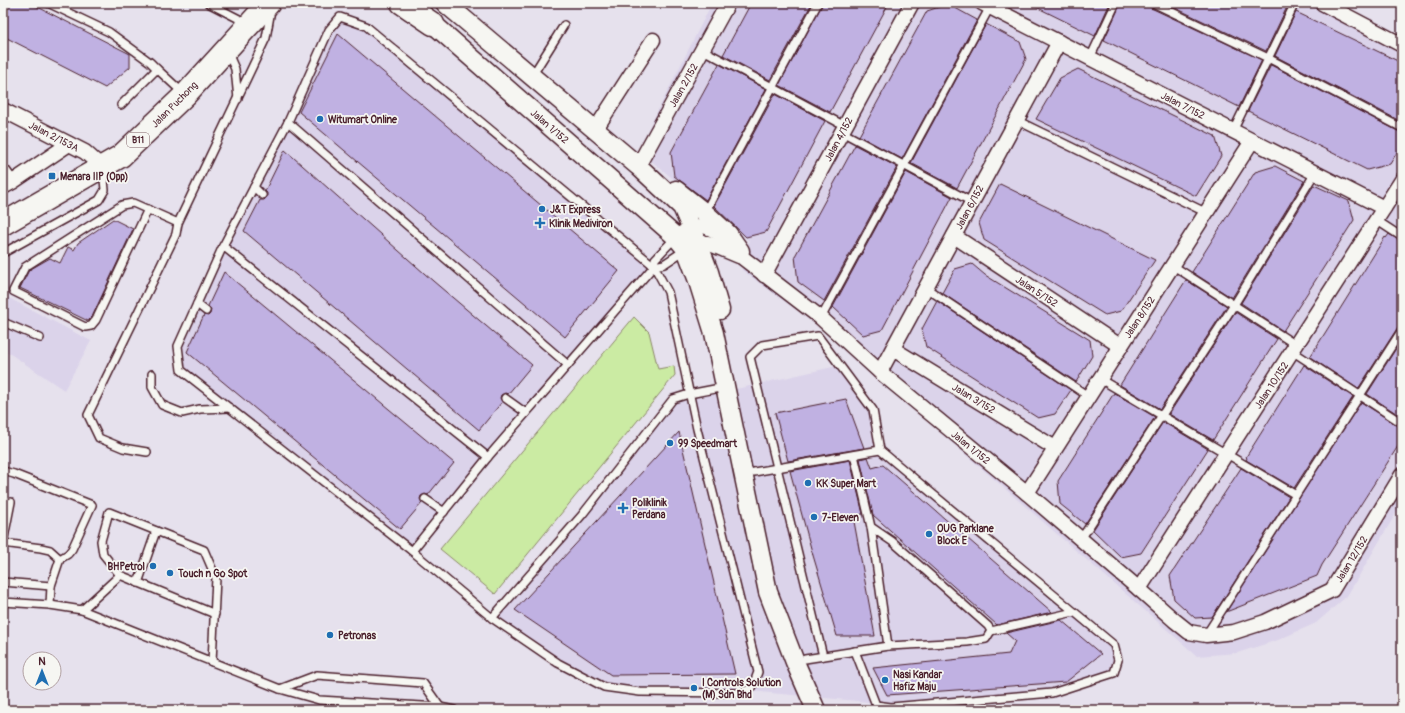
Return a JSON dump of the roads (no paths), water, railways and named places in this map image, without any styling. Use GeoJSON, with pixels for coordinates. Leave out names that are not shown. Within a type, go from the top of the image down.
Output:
{"type":"FeatureCollection","features":[{"type":"Feature","properties":{"kind":"main road","name":"Jalan Puchong"},"geometry":{"type":"LineString","coordinates":[[3,224],[121,156],[185,95],[269,3]]}},
{"type":"Feature","properties":{"kind":"main road"},"geometry":{"type":"LineString","coordinates":[[402,3],[432,24]]}},
{"type":"Feature","properties":{"kind":"street","name":"Jalan 1/152"},"geometry":{"type":"LineString","coordinates":[[411,3],[432,24],[688,239],[700,226],[707,227],[717,232],[764,275],[821,318],[880,372],[1027,493],[1140,589],[1174,620],[1189,632],[1206,634]]}},
{"type":"Feature","properties":{"kind":"street"},"geometry":{"type":"LineString","coordinates":[[445,3],[638,166],[682,207],[697,278],[714,333],[725,387],[749,472]]}},
{"type":"Feature","properties":{"kind":"street","name":"Jalan 2/152"},"geometry":{"type":"LineString","coordinates":[[638,166],[728,3]]}},
{"type":"Feature","properties":{"kind":"street","name":"Jalan 4/152"},"geometry":{"type":"LineString","coordinates":[[764,275],[912,3]]}},
{"type":"Feature","properties":{"kind":"street"},"geometry":{"type":"LineString","coordinates":[[1322,3],[1402,45]]}},
{"type":"Feature","properties":{"kind":"street","name":"Jalan 7/152"},"geometry":{"type":"LineString","coordinates":[[986,5],[1384,208]]}},
{"type":"Feature","properties":{"kind":"street"},"geometry":{"type":"LineString","coordinates":[[595,130],[653,40]]}},
{"type":"Feature","properties":{"kind":"street","name":"Jalan 6/152"},"geometry":{"type":"LineString","coordinates":[[880,372],[1059,42]]}},
{"type":"Feature","properties":{"kind":"street","name":"Jalan 2/153A"},"geometry":{"type":"LineString","coordinates":[[3,110],[85,152],[102,167]]}},
{"type":"Feature","properties":{"kind":"street","name":"Jalan 8/152"},"geometry":{"type":"LineString","coordinates":[[1027,493],[1205,212],[1252,141]]}},
{"type":"Feature","properties":{"kind":"street"},"geometry":{"type":"LineString","coordinates":[[9,184],[69,144]]}},
{"type":"Feature","properties":{"kind":"street"},"geometry":{"type":"LineString","coordinates":[[638,166],[661,178],[705,213],[728,234],[741,255]]}},
{"type":"Feature","properties":{"kind":"street","name":"Jalan 10/152"},"geometry":{"type":"LineString","coordinates":[[1140,589],[1402,180]]}},
{"type":"Feature","properties":{"kind":"street","name":"Jalan 5/152"},"geometry":{"type":"LineString","coordinates":[[954,236],[1120,346]]}},
{"type":"Feature","properties":{"kind":"street"},"geometry":{"type":"LineString","coordinates":[[688,239],[709,272],[725,331],[768,592],[809,664],[828,710]]}},
{"type":"Feature","properties":{"kind":"street","name":"Jalan 3/152"},"geometry":{"type":"LineString","coordinates":[[893,349],[1055,448]]}},
{"type":"Feature","properties":{"kind":"street","name":"Jalan 12/152"},"geometry":{"type":"LineString","coordinates":[[1206,634],[1234,632],[1265,622],[1332,590],[1402,475]]}},
{"type":"Feature","properties":{"kind":"street"},"geometry":{"type":"LineString","coordinates":[[809,664],[816,710]]}},
{"type":"Feature","properties":{"kind":"lane"},"geometry":{"type":"LineString","coordinates":[[48,3],[109,32],[150,62],[185,95]]}},
{"type":"Feature","properties":{"kind":"lane"},"geometry":{"type":"LineString","coordinates":[[208,3],[249,25]]}},
{"type":"Feature","properties":{"kind":"lane"},"geometry":{"type":"LineString","coordinates":[[147,452],[123,448],[99,438],[88,415],[176,234],[178,223],[266,38],[273,3]]}},
{"type":"Feature","properties":{"kind":"lane"},"geometry":{"type":"LineString","coordinates":[[705,213],[818,3]]}},
{"type":"Feature","properties":{"kind":"lane"},"geometry":{"type":"LineString","coordinates":[[1090,58],[1116,3]]}},
{"type":"Feature","properties":{"kind":"lane"},"geometry":{"type":"LineString","coordinates":[[1153,3],[1268,58],[1402,128]]}},
{"type":"Feature","properties":{"kind":"lane"},"geometry":{"type":"LineString","coordinates":[[1233,131],[1295,3]]}},
{"type":"Feature","properties":{"kind":"lane"},"geometry":{"type":"LineString","coordinates":[[821,318],[904,165],[986,5]]}},
{"type":"Feature","properties":{"kind":"lane"},"geometry":{"type":"LineString","coordinates":[[340,17],[366,26],[654,266],[668,292],[697,429],[758,672],[752,688],[740,693],[640,692],[604,687],[558,663],[492,618],[412,551],[181,370],[178,346],[223,246],[254,187],[288,122],[329,30],[340,17]]}},
{"type":"Feature","properties":{"kind":"lane"},"geometry":{"type":"LineString","coordinates":[[532,76],[564,25]]}},
{"type":"Feature","properties":{"kind":"lane"},"geometry":{"type":"LineString","coordinates":[[227,49],[235,69],[238,99]]}},
{"type":"Feature","properties":{"kind":"lane"},"geometry":{"type":"LineString","coordinates":[[702,50],[773,87],[904,165],[972,202]]}},
{"type":"Feature","properties":{"kind":"lane"},"geometry":{"type":"LineString","coordinates":[[121,105],[157,69]]}},
{"type":"Feature","properties":{"kind":"lane"},"geometry":{"type":"LineString","coordinates":[[1016,120],[1205,212]]}},
{"type":"Feature","properties":{"kind":"lane"},"geometry":{"type":"LineString","coordinates":[[288,122],[568,365]]}},
{"type":"Feature","properties":{"kind":"lane"},"geometry":{"type":"LineString","coordinates":[[3,253],[99,200],[105,190],[102,167]]}},
{"type":"Feature","properties":{"kind":"lane"},"geometry":{"type":"LineString","coordinates":[[3,168],[6,170],[9,184]]}},
{"type":"Feature","properties":{"kind":"lane"},"geometry":{"type":"LineString","coordinates":[[1081,539],[1234,305],[1315,173]]}},
{"type":"Feature","properties":{"kind":"lane"},"geometry":{"type":"LineString","coordinates":[[254,187],[262,195]]}},
{"type":"Feature","properties":{"kind":"lane"},"geometry":{"type":"LineString","coordinates":[[148,210],[96,320],[91,326],[85,327],[12,291],[25,267],[122,205],[133,203],[178,223]]}},
{"type":"Feature","properties":{"kind":"lane"},"geometry":{"type":"LineString","coordinates":[[1376,220],[1402,237]]}},
{"type":"Feature","properties":{"kind":"lane"},"geometry":{"type":"LineString","coordinates":[[654,266],[664,264],[688,239]]}},
{"type":"Feature","properties":{"kind":"lane"},"geometry":{"type":"LineString","coordinates":[[412,551],[526,413],[654,266],[655,259],[688,239]]}},
{"type":"Feature","properties":{"kind":"lane"},"geometry":{"type":"LineString","coordinates":[[223,246],[488,458]]}},
{"type":"Feature","properties":{"kind":"lane"},"geometry":{"type":"LineString","coordinates":[[1172,265],[1234,305],[1360,396],[1402,423]]}},
{"type":"Feature","properties":{"kind":"lane"},"geometry":{"type":"LineString","coordinates":[[926,288],[1088,396]]}},
{"type":"Feature","properties":{"kind":"lane"},"geometry":{"type":"LineString","coordinates":[[197,304],[206,311]]}},
{"type":"Feature","properties":{"kind":"lane"},"geometry":{"type":"LineString","coordinates":[[3,322],[40,338]]}},
{"type":"Feature","properties":{"kind":"lane"},"geometry":{"type":"LineString","coordinates":[[1206,634],[1402,330]]}},
{"type":"Feature","properties":{"kind":"lane"},"geometry":{"type":"LineString","coordinates":[[855,651],[876,705],[891,707],[1052,693],[1114,673],[1118,660],[1114,645],[880,450],[873,410],[818,336],[762,345],[750,357],[777,468],[809,664],[855,651],[888,646],[967,642],[986,639],[991,631],[1074,612]]}},
{"type":"Feature","properties":{"kind":"lane"},"geometry":{"type":"LineString","coordinates":[[152,374],[152,387],[162,405],[182,412],[200,409],[230,408]]}},
{"type":"Feature","properties":{"kind":"lane"},"geometry":{"type":"LineString","coordinates":[[1100,379],[1296,495]]}},
{"type":"Feature","properties":{"kind":"lane"},"geometry":{"type":"LineString","coordinates":[[492,618],[582,515],[674,399],[689,394],[725,387]]}},
{"type":"Feature","properties":{"kind":"lane"},"geometry":{"type":"LineString","coordinates":[[505,398],[526,413]]}},
{"type":"Feature","properties":{"kind":"lane"},"geometry":{"type":"LineString","coordinates":[[749,472],[880,450]]}},
{"type":"Feature","properties":{"kind":"lane"},"geometry":{"type":"LineString","coordinates":[[854,455],[871,527],[888,646]]}},
{"type":"Feature","properties":{"kind":"lane"},"geometry":{"type":"LineString","coordinates":[[3,471],[92,505],[72,549],[60,559],[51,586],[50,605]]}},
{"type":"Feature","properties":{"kind":"lane"},"geometry":{"type":"LineString","coordinates":[[425,499],[444,512]]}},
{"type":"Feature","properties":{"kind":"lane"},"geometry":{"type":"LineString","coordinates":[[11,502],[3,543],[50,550],[60,559]]}},
{"type":"Feature","properties":{"kind":"lane"},"geometry":{"type":"LineString","coordinates":[[212,662],[215,614],[216,578],[204,550],[109,512],[101,541],[103,554],[120,575],[215,614]]}},
{"type":"Feature","properties":{"kind":"lane"},"geometry":{"type":"LineString","coordinates":[[871,527],[893,542],[988,626],[991,631]]}},
{"type":"Feature","properties":{"kind":"lane"},"geometry":{"type":"LineString","coordinates":[[138,582],[156,531]]}},
{"type":"Feature","properties":{"kind":"lane"},"geometry":{"type":"LineString","coordinates":[[82,610],[120,575]]}},
{"type":"Feature","properties":{"kind":"lane"},"geometry":{"type":"LineString","coordinates":[[3,582],[51,586]]}},
{"type":"Feature","properties":{"kind":"lane"},"geometry":{"type":"LineString","coordinates":[[3,602],[50,605],[82,610],[280,690],[319,700],[440,707],[454,710]]}},
{"type":"Feature","properties":{"kind":"lane"},"geometry":{"type":"LineString","coordinates":[[280,690],[317,675],[423,683],[440,707]]}},
{"type":"Feature","properties":{"kind":"place","name":"Witumart Online"},"geometry":{"type":"Point","coordinates":[320,119]}},
{"type":"Feature","properties":{"kind":"place","name":"Menara IIP (Opp)"},"geometry":{"type":"Point","coordinates":[52,176]}},
{"type":"Feature","properties":{"kind":"place","name":"J&T Express"},"geometry":{"type":"Point","coordinates":[542,209]}},
{"type":"Feature","properties":{"kind":"place","name":"Klinik Mediviron"},"geometry":{"type":"Point","coordinates":[540,223]}},
{"type":"Feature","properties":{"kind":"place","name":"99 Speedmart"},"geometry":{"type":"Point","coordinates":[670,443]}},
{"type":"Feature","properties":{"kind":"place","name":"KK Super Mart"},"geometry":{"type":"Point","coordinates":[808,483]}},
{"type":"Feature","properties":{"kind":"place","name":"Poliklinik Perdana"},"geometry":{"type":"Point","coordinates":[623,508]}},
{"type":"Feature","properties":{"kind":"place","name":"7-Eleven"},"geometry":{"type":"Point","coordinates":[814,517]}},
{"type":"Feature","properties":{"kind":"place","name":"OUG Parklane Block E"},"geometry":{"type":"Point","coordinates":[929,534]}},
{"type":"Feature","properties":{"kind":"place","name":"BHPetrol"},"geometry":{"type":"Point","coordinates":[153,566]}},
{"type":"Feature","properties":{"kind":"place","name":"Touch n Go Spot"},"geometry":{"type":"Point","coordinates":[170,573]}},
{"type":"Feature","properties":{"kind":"place","name":"Petronas"},"geometry":{"type":"Point","coordinates":[330,635]}},
{"type":"Feature","properties":{"kind":"place","name":"Nasi Kandar Hafiz Maju"},"geometry":{"type":"Point","coordinates":[885,680]}},
{"type":"Feature","properties":{"kind":"place","name":"I Controls Solution (M) Sdn Bhd"},"geometry":{"type":"Point","coordinates":[694,688]}}]}
